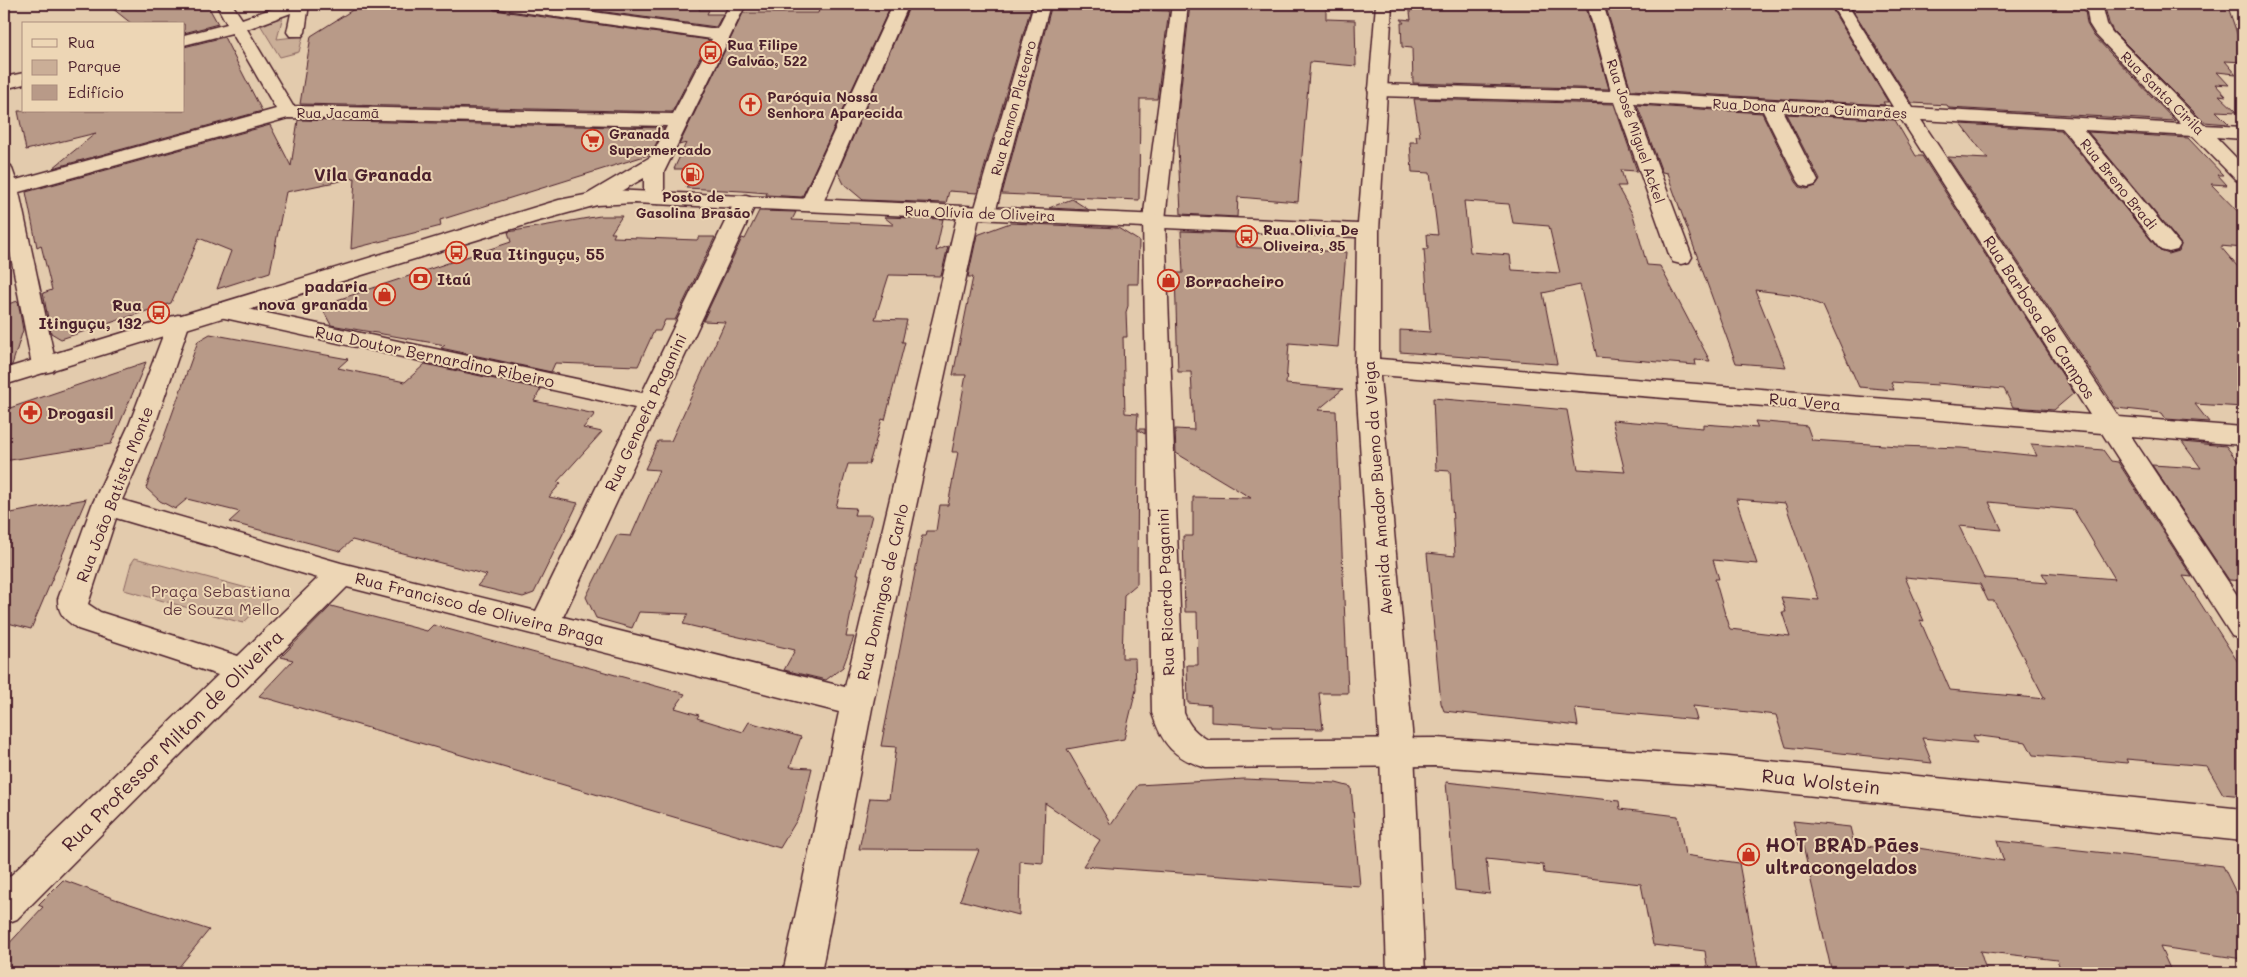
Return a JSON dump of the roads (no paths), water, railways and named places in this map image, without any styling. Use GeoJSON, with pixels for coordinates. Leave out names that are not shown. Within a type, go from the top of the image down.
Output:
{"type":"FeatureCollection","features":[{"type":"Feature","properties":{"kind":"street"},"geometry":{"type":"LineString","coordinates":[[224,4],[287,112]]}},
{"type":"Feature","properties":{"kind":"street"},"geometry":{"type":"LineString","coordinates":[[185,40],[237,27],[300,4],[296,32]]}},
{"type":"Feature","properties":{"kind":"street"},"geometry":{"type":"LineString","coordinates":[[500,4],[724,35]]}},
{"type":"Feature","properties":{"kind":"street"},"geometry":{"type":"LineString","coordinates":[[655,190],[654,172],[658,161],[724,35],[738,4]]}},
{"type":"Feature","properties":{"kind":"street"},"geometry":{"type":"LineString","coordinates":[[810,205],[901,4]]}},
{"type":"Feature","properties":{"kind":"street","name":"Rua Ramon Platearo"},"geometry":{"type":"LineString","coordinates":[[977,213],[1042,4]]}},
{"type":"Feature","properties":{"kind":"street","name":"Rua Ricardo Paganini"},"geometry":{"type":"LineString","coordinates":[[1180,4],[1154,220],[1168,713],[1175,734],[1188,747],[1206,754],[1397,753]]}},
{"type":"Feature","properties":{"kind":"street","name":"Avenida Amador Bueno da Veiga"},"geometry":{"type":"LineString","coordinates":[[1384,4],[1368,231],[1367,366],[1397,753],[1406,973]]}},
{"type":"Feature","properties":{"kind":"street","name":"Rua José Miguel Ackel"},"geometry":{"type":"LineString","coordinates":[[1595,4],[1622,97],[1681,257]]}},
{"type":"Feature","properties":{"kind":"street","name":"Rua Barbosa de Campos"},"geometry":{"type":"LineString","coordinates":[[1839,4],[1907,114],[2243,628]]}},
{"type":"Feature","properties":{"kind":"street","name":"Rua Santa Cirila"},"geometry":{"type":"LineString","coordinates":[[2092,4],[2098,24],[2105,35],[2243,176]]}},
{"type":"Feature","properties":{"kind":"street"},"geometry":{"type":"LineString","coordinates":[[4,83],[22,78]]}},
{"type":"Feature","properties":{"kind":"street","name":"Rua Dona Aurora Guimarães"},"geometry":{"type":"LineString","coordinates":[[1377,90],[1622,97],[2243,133]]}},
{"type":"Feature","properties":{"kind":"street"},"geometry":{"type":"LineString","coordinates":[[1770,106],[1808,181]]}},
{"type":"Feature","properties":{"kind":"street","name":"Rua Jacamã"},"geometry":{"type":"LineString","coordinates":[[6,180],[287,112],[679,120]]}},
{"type":"Feature","properties":{"kind":"street","name":"Rua Breno Bradi"},"geometry":{"type":"LineString","coordinates":[[2068,123],[2169,245]]}},
{"type":"Feature","properties":{"kind":"street"},"geometry":{"type":"LineString","coordinates":[[4,377],[178,322],[593,199],[658,161]]}},
{"type":"Feature","properties":{"kind":"street"},"geometry":{"type":"LineString","coordinates":[[6,180],[44,364]]}},
{"type":"Feature","properties":{"kind":"street","name":"Rua Olívia de Oliveira"},"geometry":{"type":"LineString","coordinates":[[593,199],[655,190],[746,201],[810,205],[1368,231]]}},
{"type":"Feature","properties":{"kind":"street","name":"Rua Genoefa Paganini"},"geometry":{"type":"LineString","coordinates":[[545,624],[746,201]]}},
{"type":"Feature","properties":{"kind":"street","name":"Rua Domingos de Carlo"},"geometry":{"type":"LineString","coordinates":[[802,973],[857,703],[977,213]]}},
{"type":"Feature","properties":{"kind":"street","name":"Rua Doutor Bernardino Ribeiro"},"geometry":{"type":"LineString","coordinates":[[220,310],[650,403]]}},
{"type":"Feature","properties":{"kind":"street","name":"Rua João Batista Monte"},"geometry":{"type":"LineString","coordinates":[[178,322],[142,425],[106,505],[73,600],[73,609],[89,621],[242,670]]}},
{"type":"Feature","properties":{"kind":"street","name":"Rua Vera"},"geometry":{"type":"LineString","coordinates":[[1367,366],[2243,436]]}},
{"type":"Feature","properties":{"kind":"street","name":"Rua Francisco de Oliveira Braga"},"geometry":{"type":"LineString","coordinates":[[106,505],[341,574],[857,703]]}},
{"type":"Feature","properties":{"kind":"street","name":"Rua Professor Milton de Oliveira"},"geometry":{"type":"LineString","coordinates":[[4,907],[341,574]]}},
{"type":"Feature","properties":{"kind":"street","name":"Rua Wolstein"},"geometry":{"type":"LineString","coordinates":[[1397,753],[1435,752],[1719,771],[2243,826]]}},
{"type":"Feature","properties":{"kind":"place","name":"Rua Filipe Galvão, 522"},"geometry":{"type":"Point","coordinates":[711,52]}},
{"type":"Feature","properties":{"kind":"place","name":"Paróquia Nossa Senhora Aparecida"},"geometry":{"type":"Point","coordinates":[751,104]}},
{"type":"Feature","properties":{"kind":"place","name":"Granada Supermercado"},"geometry":{"type":"Point","coordinates":[593,141]}},
{"type":"Feature","properties":{"kind":"place","name":"Posto de Gasolina Brasão"},"geometry":{"type":"Point","coordinates":[693,174]}},
{"type":"Feature","properties":{"kind":"place","name":"Rua Olivia De Oliveira, 35"},"geometry":{"type":"Point","coordinates":[1247,237]}},
{"type":"Feature","properties":{"kind":"place","name":"Rua Itinguçu, 55"},"geometry":{"type":"Point","coordinates":[456,253]}},
{"type":"Feature","properties":{"kind":"place","name":"Itaú"},"geometry":{"type":"Point","coordinates":[421,278]}},
{"type":"Feature","properties":{"kind":"place","name":"Borracheiro"},"geometry":{"type":"Point","coordinates":[1169,280]}},
{"type":"Feature","properties":{"kind":"place","name":"padaria nova granada"},"geometry":{"type":"Point","coordinates":[384,294]}},
{"type":"Feature","properties":{"kind":"place","name":"Rua Itinguçu, 132"},"geometry":{"type":"Point","coordinates":[158,313]}},
{"type":"Feature","properties":{"kind":"place","name":"Drogasil"},"geometry":{"type":"Point","coordinates":[31,412]}},
{"type":"Feature","properties":{"kind":"place","name":"HOT BRAD Pães ultracongelados"},"geometry":{"type":"Point","coordinates":[1749,855]}},
{"type":"Feature","properties":{"kind":"district","name":"Vila Granada"},"geometry":{"type":"Point","coordinates":[373,174]}},
{"type":"Feature","properties":{"kind":"park label","name":"Praça Sebastiana de Souza Mello"},"geometry":{"type":"Point","coordinates":[221,599]}}]}
